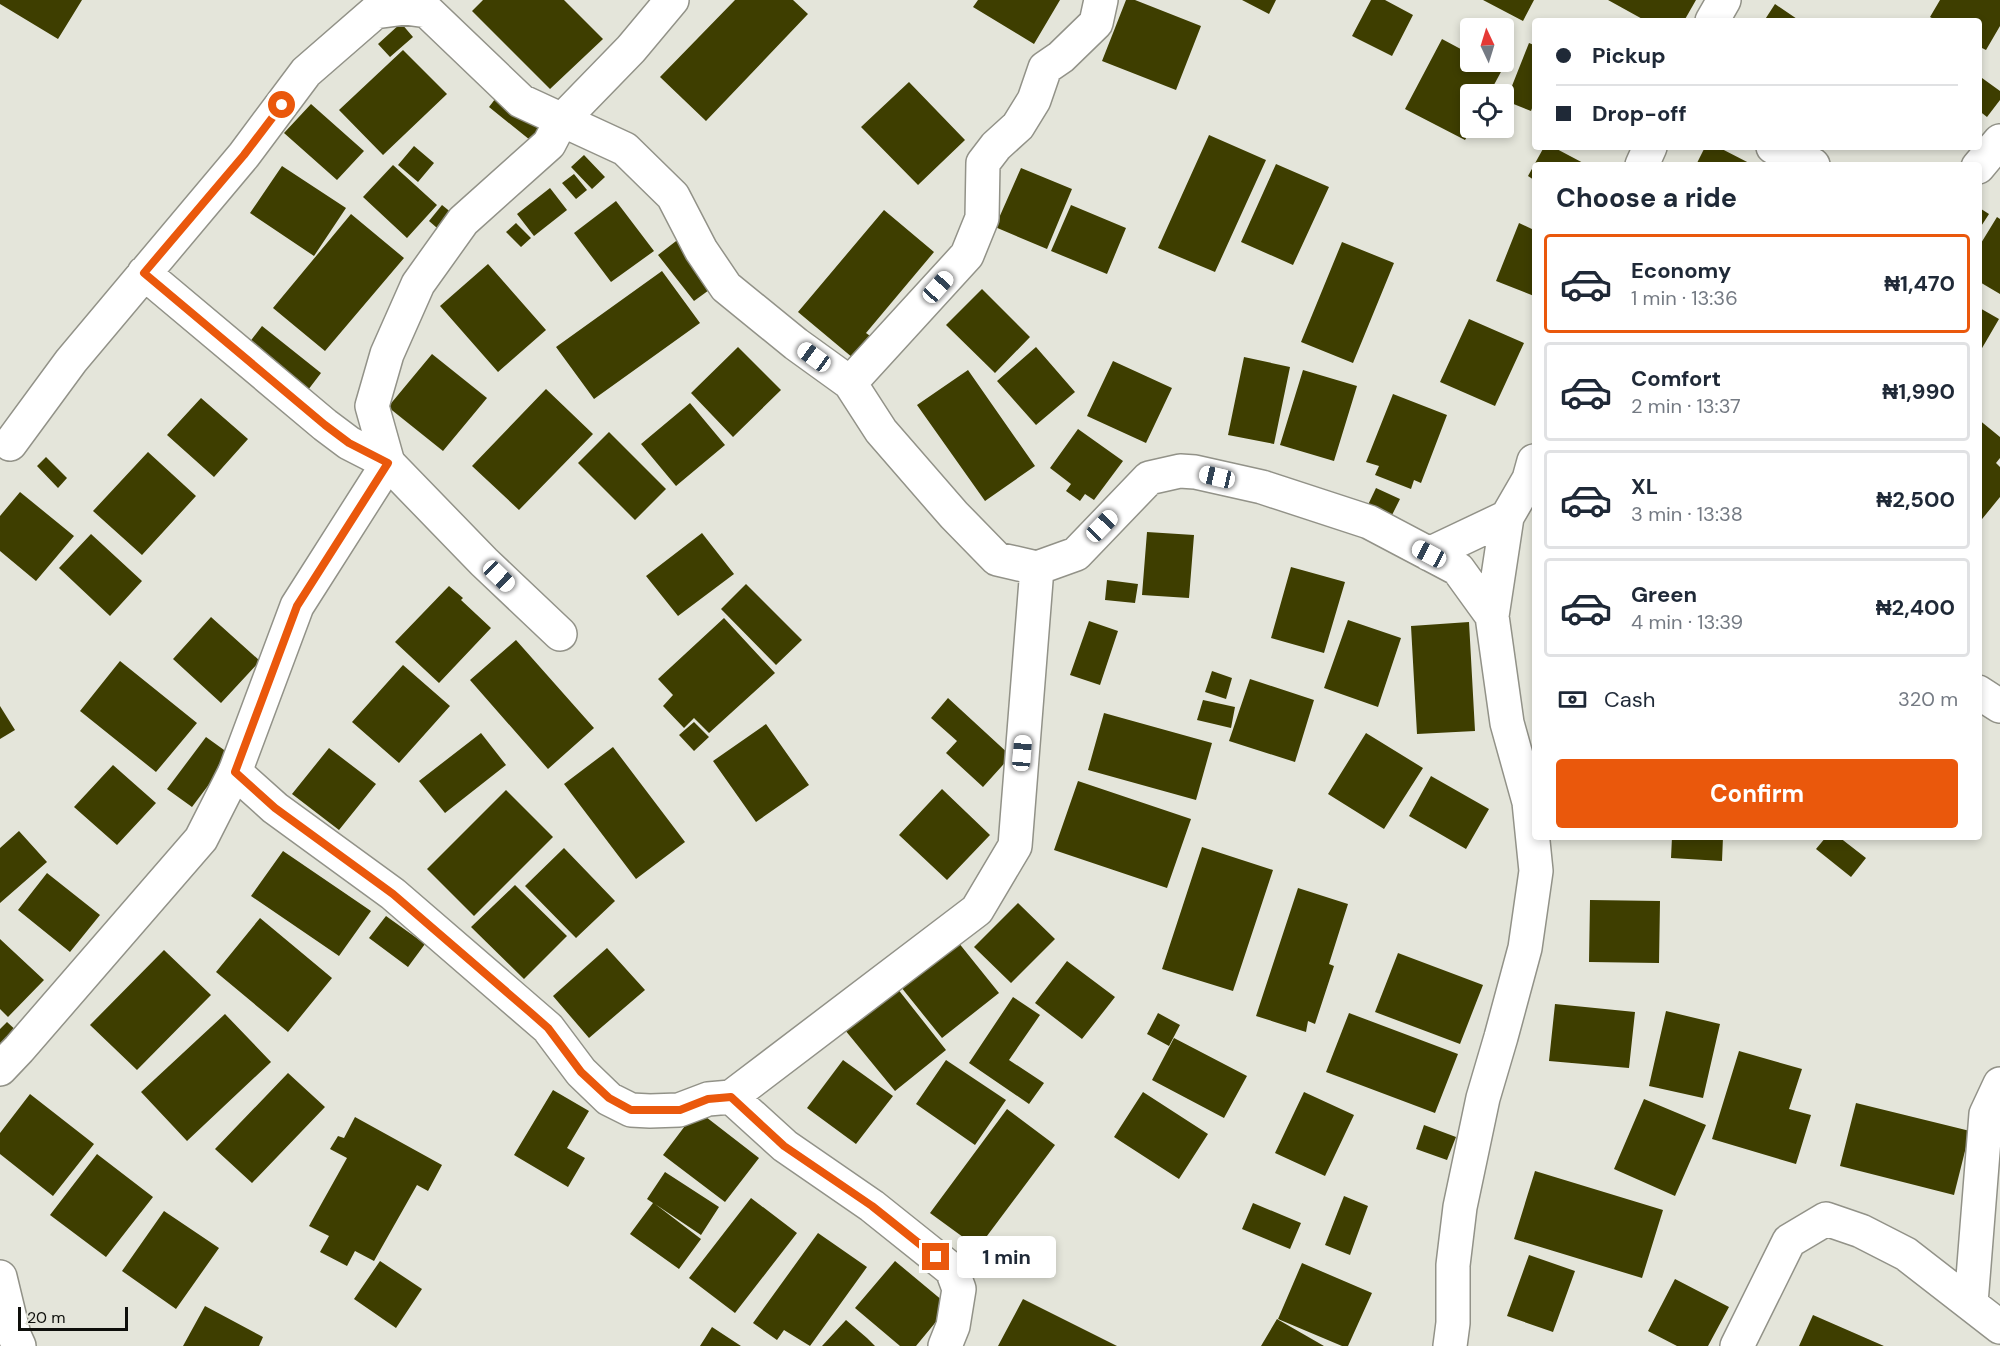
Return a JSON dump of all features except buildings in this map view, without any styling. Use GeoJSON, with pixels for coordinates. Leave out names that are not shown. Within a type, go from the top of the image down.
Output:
{"type":"FeatureCollection","features":[{"type":"Feature","properties":{"kind":"street"},"geometry":{"type":"LineString","coordinates":[[0,1069],[20,1049],[201,839],[235,772],[297,606],[388,463],[372,406],[387,354],[418,284],[463,221],[549,144],[561,121],[631,49],[672,0]]}},
{"type":"Feature","properties":{"kind":"street"},"geometry":{"type":"LineString","coordinates":[[850,383],[967,255],[982,218],[983,163],[1023,117],[1034,100],[1045,68],[1061,57],[1096,23],[1101,0]]}},
{"type":"Feature","properties":{"kind":"street"},"geometry":{"type":"LineString","coordinates":[[1714,18],[1724,0]]}},
{"type":"Feature","properties":{"kind":"street"},"geometry":{"type":"LineString","coordinates":[[10,444],[71,361],[244,155],[306,72],[375,12],[402,4],[427,11],[521,101],[625,149],[673,196],[701,250],[726,287],[796,344],[850,383],[881,431],[954,515],[998,559],[1037,568],[1076,554],[1149,478],[1180,471],[1195,472],[1262,487],[1369,522],[1458,569],[1492,616]]}},
{"type":"Feature","properties":{"kind":"street"},"geometry":{"type":"LineString","coordinates":[[1982,162],[2000,141]]}},
{"type":"Feature","properties":{"kind":"street"},"geometry":{"type":"LineString","coordinates":[[1780,150],[1806,162]]}},
{"type":"Feature","properties":{"kind":"street"},"geometry":{"type":"LineString","coordinates":[[144,273],[325,425],[349,443],[388,463],[484,562],[560,634]]}},
{"type":"Feature","properties":{"kind":"street"},"geometry":{"type":"LineString","coordinates":[[1532,476],[1507,517],[1492,616],[1507,723],[1529,802],[1532,832]]}},
{"type":"Feature","properties":{"kind":"street"},"geometry":{"type":"LineString","coordinates":[[1429,554],[1507,517]]}},
{"type":"Feature","properties":{"kind":"street"},"geometry":{"type":"LineString","coordinates":[[235,772],[275,808],[393,894],[531,1013],[548,1028],[581,1072],[609,1098],[631,1110],[680,1110],[708,1099],[731,1097],[977,910],[1014,846],[1037,568]]}},
{"type":"Feature","properties":{"kind":"street"},"geometry":{"type":"LineString","coordinates":[[1982,695],[2000,706]]}},
{"type":"Feature","properties":{"kind":"street"},"geometry":{"type":"LineString","coordinates":[[1450,1346],[1453,1323],[1453,1265],[1460,1207],[1483,1098],[1525,948],[1536,871],[1533,840]]}},
{"type":"Feature","properties":{"kind":"street"},"geometry":{"type":"LineString","coordinates":[[1971,1303],[1986,1114],[2000,1084]]}},
{"type":"Feature","properties":{"kind":"street"},"geometry":{"type":"LineString","coordinates":[[731,1097],[784,1146],[872,1206],[952,1270],[959,1289],[953,1326],[945,1346]]}},
{"type":"Feature","properties":{"kind":"street"},"geometry":{"type":"LineString","coordinates":[[1737,1346],[1789,1241],[1826,1219],[1861,1232],[1906,1254],[2000,1327]]}},
{"type":"Feature","properties":{"kind":"street"},"geometry":{"type":"LineString","coordinates":[[0,1277],[14,1335],[19,1346]]}},
{"type":"Feature","properties":{"kind":"route"},"geometry":{"type":"LineString","coordinates":[[282,105],[244,155],[144,273],[325,425],[349,443],[388,463],[297,606],[235,772],[275,808],[393,894],[531,1013],[548,1028],[581,1072],[609,1098],[631,1110],[650,1111],[680,1110],[708,1099],[731,1097],[784,1146],[872,1206],[936,1257]]}}]}
